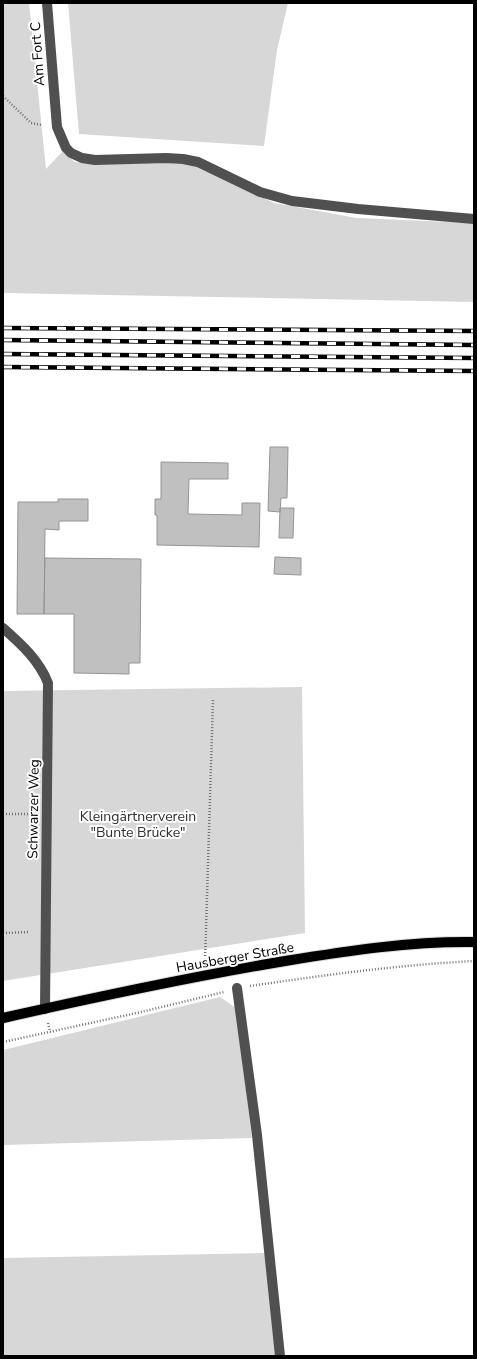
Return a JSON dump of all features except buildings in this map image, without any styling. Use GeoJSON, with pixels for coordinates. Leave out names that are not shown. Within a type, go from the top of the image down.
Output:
{"type":"FeatureCollection","features":[{"type":"Feature","properties":{"kind":"main road","name":"Hausberger Straße"},"geometry":{"type":"LineString","coordinates":[[3,1018],[204,976],[355,950],[423,944],[474,942]]}},
{"type":"Feature","properties":{"kind":"street","name":"Am Fort C"},"geometry":{"type":"LineString","coordinates":[[47,3],[57,127],[66,148],[71,153],[82,158],[95,160],[183,159],[198,162],[260,192],[292,201],[358,209],[474,219]]}},
{"type":"Feature","properties":{"kind":"street","name":"Schwarzer Weg"},"geometry":{"type":"LineString","coordinates":[[3,628],[43,669],[48,683],[49,719],[46,814],[45,1009]]}},
{"type":"Feature","properties":{"kind":"street"},"geometry":{"type":"LineString","coordinates":[[237,988],[256,1135],[280,1356]]}},
{"type":"Feature","properties":{"kind":"path"},"geometry":{"type":"LineString","coordinates":[[3,96],[30,123],[57,127]]}},
{"type":"Feature","properties":{"kind":"path"},"geometry":{"type":"LineString","coordinates":[[204,976],[213,700]]}},
{"type":"Feature","properties":{"kind":"path"},"geometry":{"type":"LineString","coordinates":[[3,814],[46,814]]}},
{"type":"Feature","properties":{"kind":"path"},"geometry":{"type":"LineString","coordinates":[[3,932],[45,932]]}},
{"type":"Feature","properties":{"kind":"path"},"geometry":{"type":"LineString","coordinates":[[3,1042],[141,1012],[237,988],[351,970],[414,964],[474,961]]}},
{"type":"Feature","properties":{"kind":"green space"},"geometry":{"type":"Polygon","coordinates":[[[3,3],[29,3],[46,169],[62,152],[75,162],[94,164],[166,162],[199,166],[274,203],[357,218],[474,223],[474,302],[3,293],[3,3]]]}},
{"type":"Feature","properties":{"kind":"green space"},"geometry":{"type":"Polygon","coordinates":[[[68,3],[288,3],[277,50],[264,146],[79,134],[68,3]]]}},
{"type":"Feature","properties":{"kind":"green space","name":"Kleingärtnerverein \"Bunte Brücke\""},"geometry":{"type":"Polygon","coordinates":[[[302,687],[305,933],[3,981],[3,691],[302,687]]]}},
{"type":"Feature","properties":{"kind":"green space"},"geometry":{"type":"Polygon","coordinates":[[[220,997],[236,1008],[252,1138],[3,1145],[3,1050],[220,997]]]}},
{"type":"Feature","properties":{"kind":"green space"},"geometry":{"type":"Polygon","coordinates":[[[265,1253],[276,1356],[3,1356],[3,1258],[265,1253]]]}},
{"type":"Feature","properties":{"kind":"railway"},"geometry":{"type":"LineString","coordinates":[[3,328],[474,331]]}},
{"type":"Feature","properties":{"kind":"railway"},"geometry":{"type":"LineString","coordinates":[[3,340],[474,345]]}},
{"type":"Feature","properties":{"kind":"railway"},"geometry":{"type":"LineString","coordinates":[[3,354],[474,358]]}},
{"type":"Feature","properties":{"kind":"railway"},"geometry":{"type":"LineString","coordinates":[[3,367],[474,371]]}}]}
